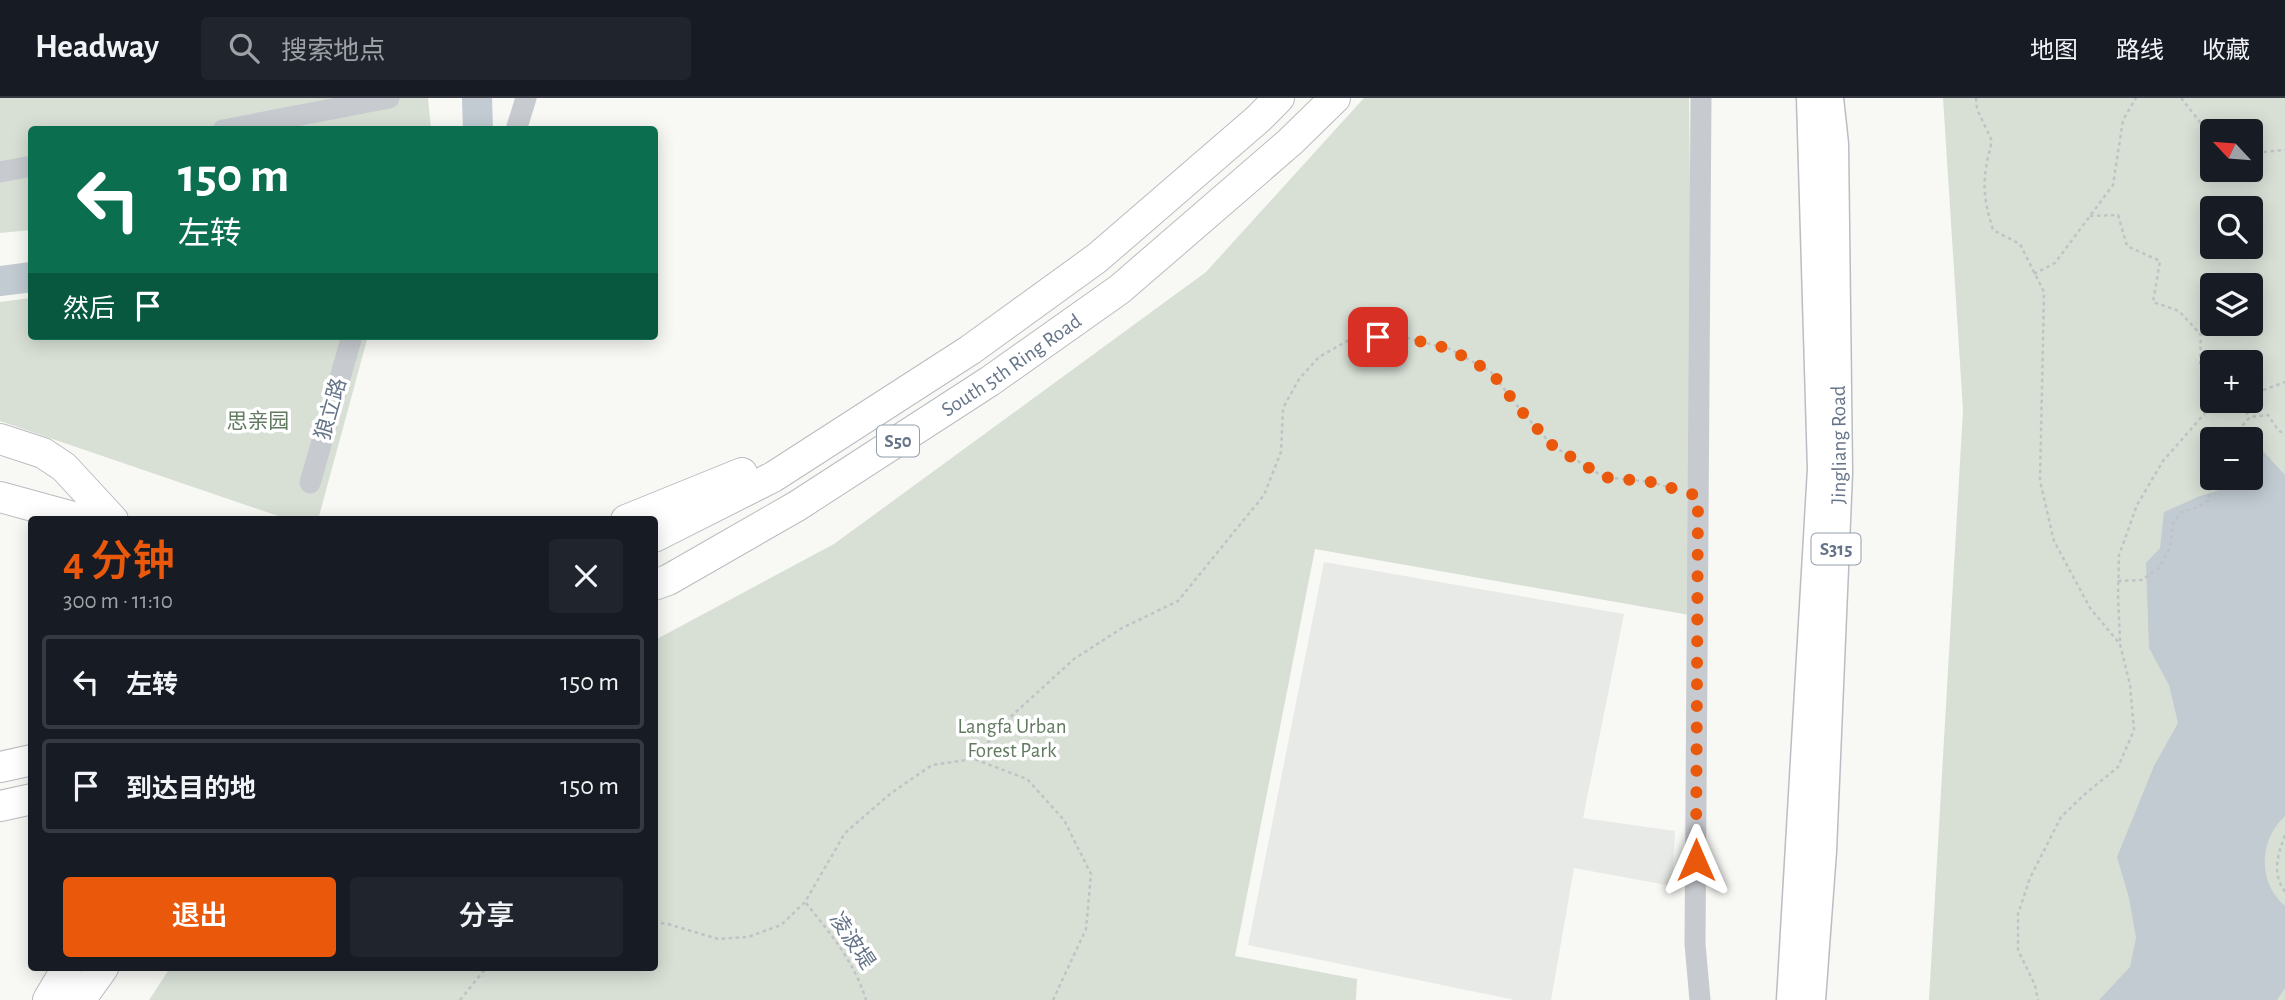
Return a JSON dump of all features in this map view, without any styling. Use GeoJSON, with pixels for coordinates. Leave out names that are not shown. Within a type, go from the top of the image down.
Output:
{"type":"FeatureCollection","features":[{"type":"Feature","properties":{"kind":"highway","name":"South 5th Ring Road"},"geometry":{"type":"LineString","coordinates":[[658,535],[773,477],[970,350],[1097,258],[1279,98]]}},
{"type":"Feature","properties":{"kind":"highway","name":"South 5th Ring Road"},"geometry":{"type":"LineString","coordinates":[[659,584],[797,506],[990,381],[1120,289],[1290,142],[1335,98]]}},
{"type":"Feature","properties":{"kind":"highway"},"geometry":{"type":"LineString","coordinates":[[636,516],[840,434]]}},
{"type":"Feature","properties":{"kind":"highway"},"geometry":{"type":"LineString","coordinates":[[0,439],[43,453],[64,467],[109,516]]}},
{"type":"Feature","properties":{"kind":"highway"},"geometry":{"type":"LineString","coordinates":[[0,497],[69,516]]}},
{"type":"Feature","properties":{"kind":"highway"},"geometry":{"type":"LineString","coordinates":[[0,767],[28,762]]}},
{"type":"Feature","properties":{"kind":"highway"},"geometry":{"type":"LineString","coordinates":[[0,806],[28,800]]}},
{"type":"Feature","properties":{"kind":"highway"},"geometry":{"type":"LineString","coordinates":[[48,1000],[66,971]]}},
{"type":"Feature","properties":{"kind":"highway"},"geometry":{"type":"LineString","coordinates":[[80,1000],[101,971]]}},
{"type":"Feature","properties":{"kind":"main road","name":"Jingliang Road"},"geometry":{"type":"LineString","coordinates":[[1790,1000],[1821,469],[1810,98]]}},
{"type":"Feature","properties":{"kind":"main road","name":"Jingliang Road"},"geometry":{"type":"LineString","coordinates":[[1812,1000],[1823,851],[1839,473],[1835,158],[1830,98]]}},
{"type":"Feature","properties":{"kind":"street"},"geometry":{"type":"LineString","coordinates":[[244,126],[389,98]]}},
{"type":"Feature","properties":{"kind":"street"},"geometry":{"type":"LineString","coordinates":[[517,126],[526,98]]}},
{"type":"Feature","properties":{"kind":"street"},"geometry":{"type":"LineString","coordinates":[[1700,1000],[1695,943],[1701,98]]}},
{"type":"Feature","properties":{"kind":"street"},"geometry":{"type":"LineString","coordinates":[[0,172],[28,167]]}},
{"type":"Feature","properties":{"kind":"street","name":"狼立路"},"geometry":{"type":"LineString","coordinates":[[310,482],[351,340]]}},
{"type":"Feature","properties":{"kind":"path"},"geometry":{"type":"LineString","coordinates":[[1976,98],[1977,109],[1992,141],[1984,169],[1984,203],[1993,230],[2020,244],[2044,292],[2040,481],[2054,541],[2090,608],[2120,644]]}},
{"type":"Feature","properties":{"kind":"path"},"geometry":{"type":"LineString","coordinates":[[2034,274],[2055,263],[2113,185],[2123,120],[2136,98]]}},
{"type":"Feature","properties":{"kind":"path"},"geometry":{"type":"LineString","coordinates":[[2181,98],[2200,122]]}},
{"type":"Feature","properties":{"kind":"path"},"geometry":{"type":"LineString","coordinates":[[2263,152],[2285,150]]}},
{"type":"Feature","properties":{"kind":"path"},"geometry":{"type":"LineString","coordinates":[[2090,216],[2118,215],[2127,246],[2160,261],[2153,302],[2179,311],[2202,335],[2201,350]]}},
{"type":"Feature","properties":{"kind":"path"},"geometry":{"type":"LineString","coordinates":[[974,759],[1006,722],[1074,659],[1122,628],[1178,601],[1264,495],[1281,452],[1283,408],[1299,379],[1319,357],[1356,337],[1399,336],[1450,349],[1491,372],[1553,446],[1604,477],[1651,482],[1698,496]]}},
{"type":"Feature","properties":{"kind":"path"},"geometry":{"type":"LineString","coordinates":[[2263,390],[2285,382]]}},
{"type":"Feature","properties":{"kind":"path"},"geometry":{"type":"LineString","coordinates":[[2038,1000],[2035,985],[2018,950],[2018,915],[2029,878],[2061,817],[2118,767],[2134,730],[2130,685],[2120,644],[2119,555],[2137,505],[2163,461],[2205,413]]}},
{"type":"Feature","properties":{"kind":"path"},"geometry":{"type":"LineString","coordinates":[[2246,413],[2250,417]]}},
{"type":"Feature","properties":{"kind":"path"},"geometry":{"type":"LineString","coordinates":[[2242,427],[2250,417],[2268,415],[2285,435]]}},
{"type":"Feature","properties":{"kind":"path"},"geometry":{"type":"LineString","coordinates":[[2118,581],[2142,579],[2158,569],[2170,548],[2173,524],[2180,513],[2210,500],[2210,490]]}},
{"type":"Feature","properties":{"kind":"path"},"geometry":{"type":"LineString","coordinates":[[658,923],[718,939],[748,937],[781,925],[805,902],[845,833],[890,794],[932,765],[974,759],[1027,779],[1064,820],[1091,874],[1086,929],[1053,1000]]}},
{"type":"Feature","properties":{"kind":"path"},"geometry":{"type":"LineString","coordinates":[[2285,835],[2278,852],[2276,879],[2285,892]]}},
{"type":"Feature","properties":{"kind":"path","name":"凌波堤"},"geometry":{"type":"LineString","coordinates":[[805,902],[838,944],[861,983],[866,1000]]}},
{"type":"Feature","properties":{"kind":"path"},"geometry":{"type":"LineString","coordinates":[[460,1000],[484,971]]}},
{"type":"Feature","properties":{"kind":"shaded area"},"geometry":{"type":"Polygon","coordinates":[[[2263,451],[2285,475],[2285,816],[2270,837],[2265,861],[2270,885],[2285,906],[2285,988],[2277,1000],[2099,1000],[2130,967],[2136,938],[2129,898],[2117,857],[2154,766],[2178,723],[2169,685],[2149,648],[2146,563],[2160,548],[2164,512],[2219,490],[2263,490],[2263,451]]]}},
{"type":"Feature","properties":{"kind":"shaded area"},"geometry":{"type":"Polygon","coordinates":[[[1324,562],[1624,614],[1583,818],[1675,831],[1672,886],[1574,868],[1551,1000],[1515,1000],[1248,945],[1324,562]]]}},
{"type":"Feature","properties":{"kind":"green space"},"geometry":{"type":"Polygon","coordinates":[[[0,98],[428,98],[431,126],[28,126],[28,230],[0,233],[0,98]]]}},
{"type":"Feature","properties":{"kind":"green space","name":"Langfa Urban Forest Park"},"geometry":{"type":"Polygon","coordinates":[[[1364,98],[1689,98],[1695,616],[1315,549],[1235,956],[1357,979],[1356,1000],[149,1000],[168,971],[658,971],[658,638],[834,544],[1206,272],[1364,98]]]}},
{"type":"Feature","properties":{"kind":"green space"},"geometry":{"type":"Polygon","coordinates":[[[1943,98],[2285,98],[2285,1000],[1929,1000],[1963,410],[1943,98]]]}},
{"type":"Feature","properties":{"kind":"green space","name":"思亲园"},"geometry":{"type":"Polygon","coordinates":[[[28,298],[28,340],[367,340],[319,516],[278,516],[0,421],[0,302],[28,298]]]}},
{"type":"Feature","properties":{"kind":"waterway"},"geometry":{"type":"LineString","coordinates":[[477,98],[478,126]]}},
{"type":"Feature","properties":{"kind":"waterway"},"geometry":{"type":"LineString","coordinates":[[0,281],[28,278]]}},
{"type":"Feature","properties":{"kind":"route"},"geometry":{"type":"LineString","coordinates":[[1378,337],[1399,336],[1450,349],[1491,372],[1553,446],[1604,477],[1651,482],[1698,496],[1696,860]]}}]}
